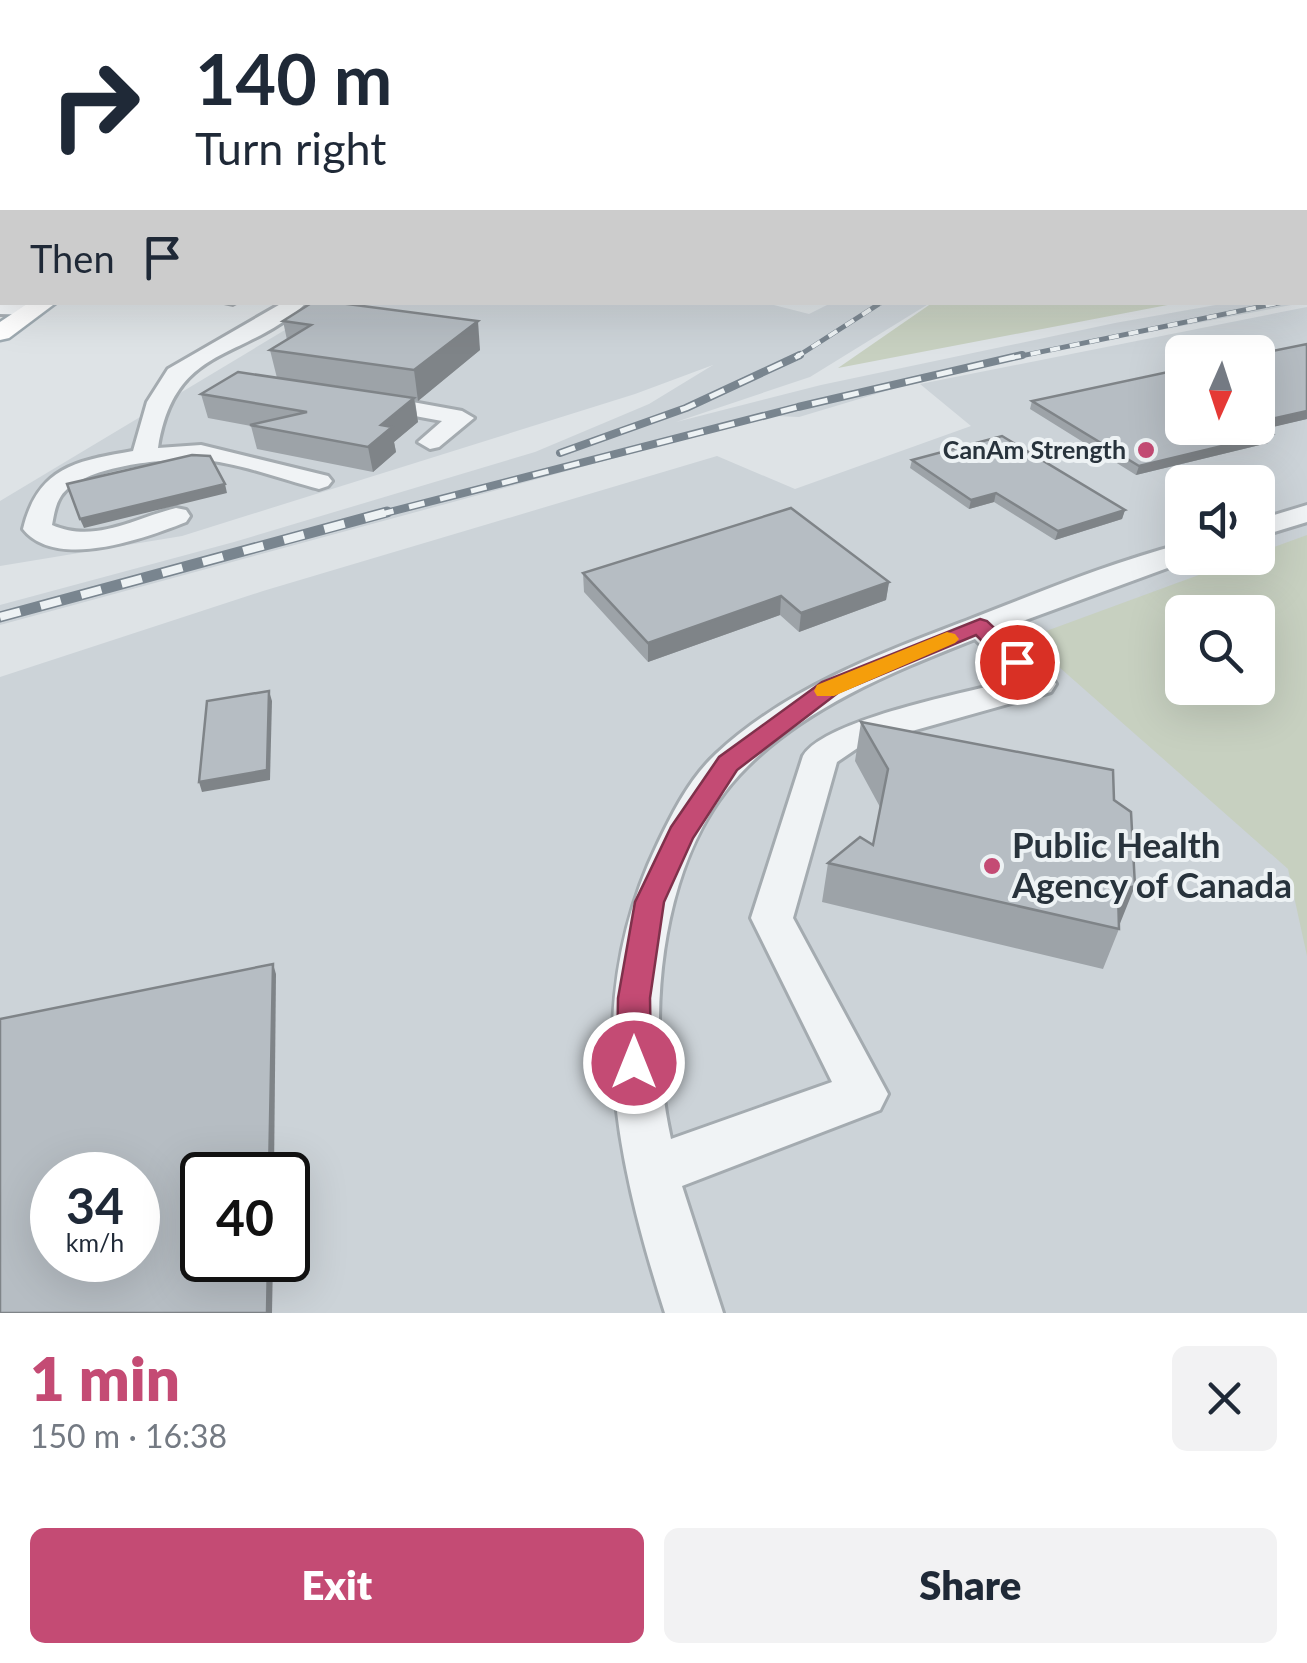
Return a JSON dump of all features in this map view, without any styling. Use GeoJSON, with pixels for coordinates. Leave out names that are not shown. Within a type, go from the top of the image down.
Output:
{"type":"FeatureCollection","features":[{"type":"Feature","properties":{"kind":"main road"},"geometry":{"type":"LineString","coordinates":[[0,333],[41,306]]}},
{"type":"Feature","properties":{"kind":"street"},"geometry":{"type":"LineString","coordinates":[[144,456],[148,428],[167,384],[176,374],[293,305]]}},
{"type":"Feature","properties":{"kind":"street"},"geometry":{"type":"LineString","coordinates":[[0,308],[41,306]]}},
{"type":"Feature","properties":{"kind":"street"},"geometry":{"type":"LineString","coordinates":[[176,374],[215,380]]}},
{"type":"Feature","properties":{"kind":"street"},"geometry":{"type":"LineString","coordinates":[[347,398],[462,418],[430,442]]}},
{"type":"Feature","properties":{"kind":"street"},"geometry":{"type":"LineString","coordinates":[[176,516],[84,542],[51,537],[37,529],[40,508],[60,479],[83,468],[144,456],[201,452],[254,438]]}},
{"type":"Feature","properties":{"kind":"street"},"geometry":{"type":"LineString","coordinates":[[201,452],[319,481]]}},
{"type":"Feature","properties":{"kind":"street"},"geometry":{"type":"LineString","coordinates":[[1275,523],[1307,513]]}},
{"type":"Feature","properties":{"kind":"street"},"geometry":{"type":"LineString","coordinates":[[694,1313],[653,1171],[634,1063],[634,998],[650,902],[662,870],[702,796],[728,763],[831,687],[1120,572],[1165,558]]}},
{"type":"Feature","properties":{"kind":"street"},"geometry":{"type":"LineString","coordinates":[[653,1171],[863,1094],[772,918],[821,756],[849,738],[1039,684],[980,626]]}},
{"type":"Feature","properties":{"kind":"shaded area"},"geometry":{"type":"Polygon","coordinates":[[[327,305],[774,305],[809,314],[827,305],[927,305],[810,377],[676,422],[821,385],[1216,305],[1291,305],[1040,353],[926,379],[799,417],[776,416],[744,423],[0,625],[0,605],[234,542],[535,452],[649,404],[713,365],[635,394],[182,536],[0,566],[0,501],[327,305]]]}},
{"type":"Feature","properties":{"kind":"shaded area"},"geometry":{"type":"Polygon","coordinates":[[[1307,307],[1307,1313],[0,1313],[0,677],[263,591],[717,456],[795,489],[971,426],[920,384],[1165,335],[1165,445],[1275,445],[1275,335],[1166,335],[1307,307]]]}},
{"type":"Feature","properties":{"kind":"green space"},"geometry":{"type":"Polygon","coordinates":[[[929,305],[1168,305],[838,368],[929,305]]]}},
{"type":"Feature","properties":{"kind":"green space"},"geometry":{"type":"Polygon","coordinates":[[[1307,535],[1307,956],[1288,869],[1059,667],[1037,666],[1019,641],[1199,575],[1275,575],[1275,547],[1307,535]]]}},
{"type":"Feature","properties":{"kind":"building"},"geometry":{"type":"Polygon","coordinates":[[[308,305],[355,305],[478,321],[414,370],[270,350],[311,325],[283,321],[308,305]]]}},
{"type":"Feature","properties":{"kind":"building"},"geometry":{"type":"Polygon","coordinates":[[[1307,344],[1307,411],[1275,418],[1275,351],[1307,344]]]}},
{"type":"Feature","properties":{"kind":"building"},"geometry":{"type":"Polygon","coordinates":[[[238,372],[414,398],[381,425],[392,427],[368,447],[250,425],[307,412],[201,394],[238,372]]]}},
{"type":"Feature","properties":{"kind":"building"},"geometry":{"type":"Polygon","coordinates":[[[1165,373],[1165,445],[1226,445],[1139,466],[1032,401],[1165,373]]]}},
{"type":"Feature","properties":{"kind":"building"},"geometry":{"type":"Polygon","coordinates":[[[1002,436],[1125,510],[1058,531],[996,493],[971,500],[912,460],[1002,436]]]}},
{"type":"Feature","properties":{"kind":"building"},"geometry":{"type":"Polygon","coordinates":[[[192,455],[210,456],[225,484],[80,519],[67,484],[192,455]]]}},
{"type":"Feature","properties":{"kind":"building"},"geometry":{"type":"Polygon","coordinates":[[[791,508],[889,582],[801,613],[781,596],[648,643],[583,573],[791,508]]]}},
{"type":"Feature","properties":{"kind":"building"},"geometry":{"type":"Polygon","coordinates":[[[269,691],[267,770],[199,782],[207,701],[269,691]]]}},
{"type":"Feature","properties":{"kind":"building","name":"Public Health Agency of Canada"},"geometry":{"type":"Polygon","coordinates":[[[861,722],[1113,770],[1114,800],[1131,812],[1135,886],[1118,891],[1119,929],[828,863],[860,837],[873,845],[888,769],[861,722]]]}},
{"type":"Feature","properties":{"kind":"building"},"geometry":{"type":"Polygon","coordinates":[[[273,964],[269,1152],[180,1152],[180,1282],[268,1282],[267,1313],[0,1313],[0,1019],[273,964]]]}},
{"type":"Feature","properties":{"kind":"railway"},"geometry":{"type":"LineString","coordinates":[[799,356],[877,305]]}},
{"type":"Feature","properties":{"kind":"railway"},"geometry":{"type":"LineString","coordinates":[[1011,358],[1268,305]]}},
{"type":"Feature","properties":{"kind":"railway"},"geometry":{"type":"LineString","coordinates":[[378,515],[798,407],[1022,355]]}},
{"type":"Feature","properties":{"kind":"railway"},"geometry":{"type":"LineString","coordinates":[[560,453],[686,408],[799,356]]}},
{"type":"Feature","properties":{"kind":"railway"},"geometry":{"type":"LineString","coordinates":[[795,358],[799,356]]}},
{"type":"Feature","properties":{"kind":"railway"},"geometry":{"type":"LineString","coordinates":[[0,617],[387,512]]}},
{"type":"Feature","properties":{"kind":"slow traffic"},"geometry":{"type":"LineString","coordinates":[[825,691],[947,639]]}},
{"type":"Feature","properties":{"kind":"place","name":"CanAm Strength"},"geometry":{"type":"Point","coordinates":[1146,450]}},
{"type":"Feature","properties":{"kind":"place","name":"Public Health Agency of Canada"},"geometry":{"type":"Point","coordinates":[992,866]}},
{"type":"Feature","properties":{"kind":"route"},"geometry":{"type":"LineString","coordinates":[[634,1063],[634,998],[650,902],[662,870],[702,796],[728,763],[831,687],[980,626],[1017,662]]}}]}
